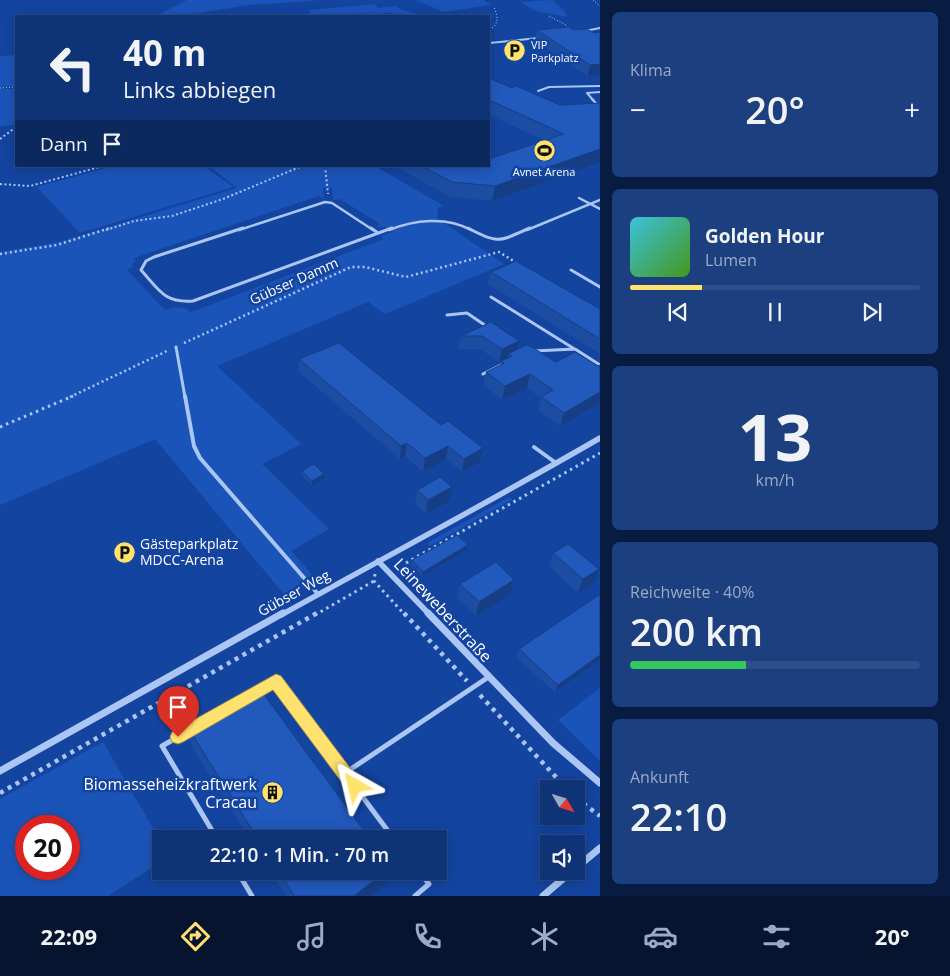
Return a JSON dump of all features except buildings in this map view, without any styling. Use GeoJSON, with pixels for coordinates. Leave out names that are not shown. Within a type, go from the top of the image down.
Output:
{"type":"FeatureCollection","features":[{"type":"Feature","properties":{"kind":"street"},"geometry":{"type":"LineString","coordinates":[[579,198],[600,209]]}},
{"type":"Feature","properties":{"kind":"street","name":"Gübser Weg"},"geometry":{"type":"LineString","coordinates":[[0,771],[526,481],[600,438]]}},
{"type":"Feature","properties":{"kind":"street","name":"Leineweberstraße"},"geometry":{"type":"LineString","coordinates":[[378,561],[487,678],[568,758],[600,783]]}},
{"type":"Feature","properties":{"kind":"street"},"geometry":{"type":"LineString","coordinates":[[585,860],[600,848]]}},
{"type":"Feature","properties":{"kind":"street"},"geometry":{"type":"LineString","coordinates":[[544,896],[562,880]]}},
{"type":"Feature","properties":{"kind":"lane"},"geometry":{"type":"LineString","coordinates":[[568,34],[600,28]]}},
{"type":"Feature","properties":{"kind":"lane"},"geometry":{"type":"LineString","coordinates":[[490,43],[546,37]]}},
{"type":"Feature","properties":{"kind":"lane"},"geometry":{"type":"LineString","coordinates":[[538,91],[549,88],[600,86]]}},
{"type":"Feature","properties":{"kind":"lane"},"geometry":{"type":"LineString","coordinates":[[600,92],[587,93],[600,108]]}},
{"type":"Feature","properties":{"kind":"lane"},"geometry":{"type":"LineString","coordinates":[[378,233],[328,202],[152,258],[143,265],[141,272],[167,299],[179,302],[193,301],[410,222],[441,221],[462,225],[490,240],[504,240],[600,201]]}},
{"type":"Feature","properties":{"kind":"lane"},"geometry":{"type":"LineString","coordinates":[[571,270],[600,287]]}},
{"type":"Feature","properties":{"kind":"lane"},"geometry":{"type":"LineString","coordinates":[[491,297],[600,365]]}},
{"type":"Feature","properties":{"kind":"lane"},"geometry":{"type":"LineString","coordinates":[[447,315],[466,313],[496,333]]}},
{"type":"Feature","properties":{"kind":"lane"},"geometry":{"type":"LineString","coordinates":[[176,347],[194,446],[200,458],[318,594]]}},
{"type":"Feature","properties":{"kind":"lane"},"geometry":{"type":"LineString","coordinates":[[526,353],[549,349],[575,349]]}},
{"type":"Feature","properties":{"kind":"lane"},"geometry":{"type":"LineString","coordinates":[[483,374],[508,361]]}},
{"type":"Feature","properties":{"kind":"lane"},"geometry":{"type":"LineString","coordinates":[[534,447],[556,463]]}},
{"type":"Feature","properties":{"kind":"lane"},"geometry":{"type":"LineString","coordinates":[[345,773],[487,678]]}},
{"type":"Feature","properties":{"kind":"lane"},"geometry":{"type":"LineString","coordinates":[[251,695],[276,681],[387,830]]}},
{"type":"Feature","properties":{"kind":"lane"},"geometry":{"type":"LineString","coordinates":[[212,830],[162,746],[235,704]]}},
{"type":"Feature","properties":{"kind":"lane"},"geometry":{"type":"LineString","coordinates":[[242,880],[252,896]]}},
{"type":"Feature","properties":{"kind":"lane"},"geometry":{"type":"LineString","coordinates":[[415,896],[429,884],[426,880]]}},
{"type":"Feature","properties":{"kind":"path"},"geometry":{"type":"LineString","coordinates":[[593,0],[600,6]]}},
{"type":"Feature","properties":{"kind":"path"},"geometry":{"type":"LineString","coordinates":[[492,28],[496,25],[498,18],[494,7]]}},
{"type":"Feature","properties":{"kind":"path"},"geometry":{"type":"LineString","coordinates":[[549,16],[566,25],[568,34]]}},
{"type":"Feature","properties":{"kind":"path"},"geometry":{"type":"LineString","coordinates":[[0,88],[15,87]]}},
{"type":"Feature","properties":{"kind":"path"},"geometry":{"type":"LineString","coordinates":[[0,139],[15,128]]}},
{"type":"Feature","properties":{"kind":"path"},"geometry":{"type":"LineString","coordinates":[[0,184],[28,186],[99,167]]}},
{"type":"Feature","properties":{"kind":"path"},"geometry":{"type":"LineString","coordinates":[[0,254],[57,245],[134,221],[172,216],[223,199],[300,167]]}},
{"type":"Feature","properties":{"kind":"path"},"geometry":{"type":"LineString","coordinates":[[325,167],[328,202]]}},
{"type":"Feature","properties":{"kind":"path","name":"Gübser Damm"},"geometry":{"type":"LineString","coordinates":[[0,427],[94,387],[176,347],[351,267],[366,265],[396,276],[406,277],[498,252],[524,267]]}},
{"type":"Feature","properties":{"kind":"path"},"geometry":{"type":"LineString","coordinates":[[406,563],[600,453]]}},
{"type":"Feature","properties":{"kind":"path","name":"Leineweberstraße"},"geometry":{"type":"LineString","coordinates":[[374,581],[378,561]]}},
{"type":"Feature","properties":{"kind":"path"},"geometry":{"type":"LineString","coordinates":[[374,581],[559,780]]}},
{"type":"Feature","properties":{"kind":"path","name":"Gübser Weg"},"geometry":{"type":"LineString","coordinates":[[0,793],[374,581]]}},
{"type":"Feature","properties":{"kind":"path"},"geometry":{"type":"LineString","coordinates":[[585,805],[600,816]]}},
{"type":"Feature","properties":{"kind":"shaded area"},"geometry":{"type":"Polygon","coordinates":[[[187,0],[321,0],[249,5],[185,15],[157,15],[187,0]]]}},
{"type":"Feature","properties":{"kind":"shaded area"},"geometry":{"type":"Polygon","coordinates":[[[416,0],[484,0],[491,5],[443,12],[416,0]]]}},
{"type":"Feature","properties":{"kind":"shaded area"},"geometry":{"type":"Polygon","coordinates":[[[552,0],[564,10],[567,17],[536,11],[520,2],[552,0]]]}},
{"type":"Feature","properties":{"kind":"shaded area"},"geometry":{"type":"Polygon","coordinates":[[[374,4],[378,8],[396,6],[402,10],[424,15],[401,15],[383,12],[386,15],[350,15],[381,12],[342,15],[288,15],[311,13],[308,10],[374,4]]]}},
{"type":"Feature","properties":{"kind":"shaded area"},"geometry":{"type":"Polygon","coordinates":[[[15,55],[15,86],[0,87],[0,56],[15,55]]]}},
{"type":"Feature","properties":{"kind":"shaded area"},"geometry":{"type":"Polygon","coordinates":[[[0,89],[15,89],[15,125],[0,126],[0,89]]]}},
{"type":"Feature","properties":{"kind":"shaded area"},"geometry":{"type":"Polygon","coordinates":[[[109,167],[205,167],[233,187],[80,233],[37,187],[109,167]]]}},
{"type":"Feature","properties":{"kind":"shaded area"},"geometry":{"type":"Polygon","coordinates":[[[210,167],[377,167],[444,206],[438,208],[437,218],[504,264],[385,314],[368,302],[217,366],[301,444],[262,464],[329,529],[291,551],[317,580],[287,598],[155,439],[0,505],[0,252],[59,242],[237,188],[210,167]],[[323,188],[324,199],[319,196],[134,258],[136,261],[132,264],[133,267],[127,270],[165,310],[178,308],[191,312],[384,239],[381,236],[392,232],[385,227],[375,227],[380,224],[340,199],[333,200],[332,188],[323,188]]]}},
{"type":"Feature","properties":{"kind":"shaded area"},"geometry":{"type":"Polygon","coordinates":[[[509,497],[513,499],[430,546],[427,543],[509,497]]]}},
{"type":"Feature","properties":{"kind":"shaded area"},"geometry":{"type":"Polygon","coordinates":[[[600,688],[600,761],[558,720],[600,688]]]}},
{"type":"Feature","properties":{"kind":"shaded area"},"geometry":{"type":"Polygon","coordinates":[[[103,742],[154,830],[152,830],[152,868],[108,896],[0,896],[0,799],[103,742]]]}},
{"type":"Feature","properties":{"kind":"place","name":"VIP Parkplatz"},"geometry":{"type":"Point","coordinates":[515,51]}},
{"type":"Feature","properties":{"kind":"place","name":"Avnet Arena"},"geometry":{"type":"Point","coordinates":[544,151]}},
{"type":"Feature","properties":{"kind":"place","name":"Gästeparkplatz MDCC-Arena"},"geometry":{"type":"Point","coordinates":[124,552]}},
{"type":"Feature","properties":{"kind":"place","name":"Biomasseheizkraftwerk Cracau"},"geometry":{"type":"Point","coordinates":[273,793]}},
{"type":"Feature","properties":{"kind":"route"},"geometry":{"type":"LineString","coordinates":[[178,737],[276,681],[355,786]]}}]}
